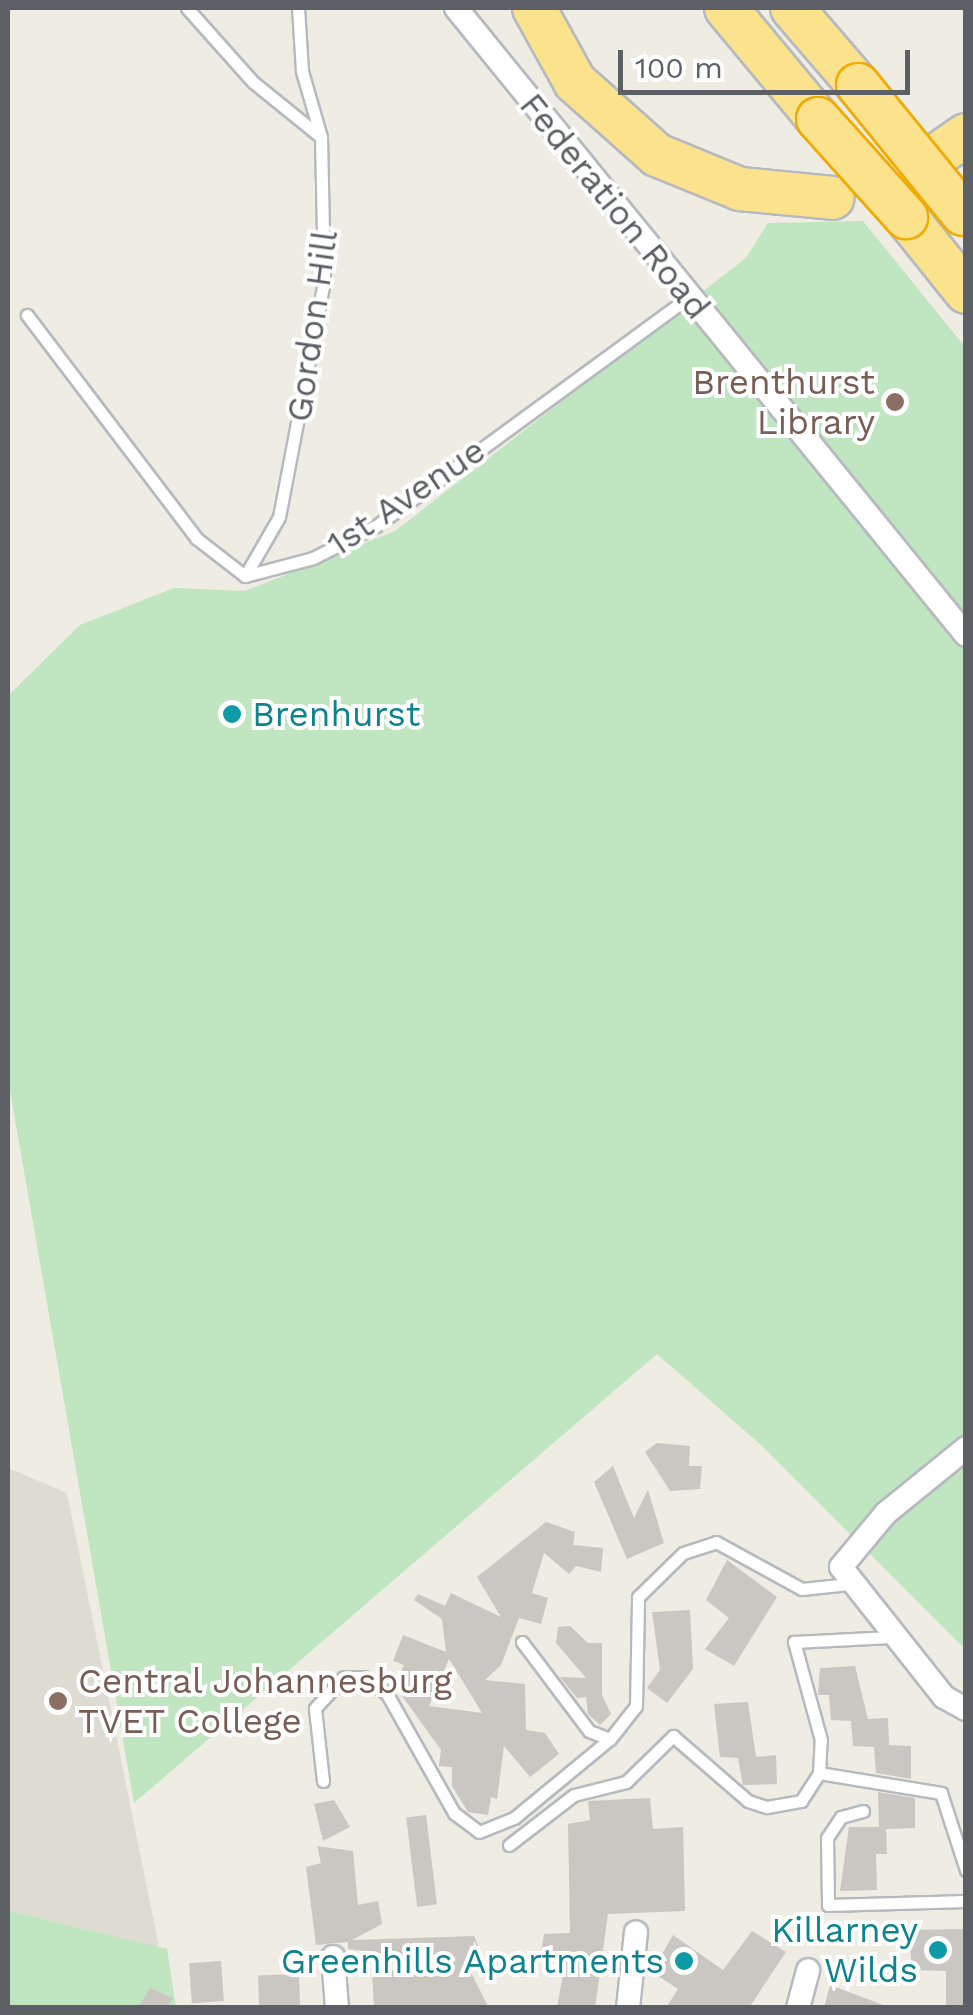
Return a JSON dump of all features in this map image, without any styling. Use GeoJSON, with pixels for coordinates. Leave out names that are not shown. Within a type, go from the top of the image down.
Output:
{"type":"FeatureCollection","features":[{"type":"Feature","properties":{"kind":"highway"},"geometry":{"type":"LineString","coordinates":[[534,8],[575,82],[657,155],[740,189],[833,198]]}},
{"type":"Feature","properties":{"kind":"highway"},"geometry":{"type":"LineString","coordinates":[[726,8],[966,292]]}},
{"type":"Feature","properties":{"kind":"highway"},"geometry":{"type":"LineString","coordinates":[[792,8],[964,216]]}},
{"type":"Feature","properties":{"kind":"street","name":"Federation Road"},"geometry":{"type":"LineString","coordinates":[[456,8],[688,298],[966,635]]}},
{"type":"Feature","properties":{"kind":"street"},"geometry":{"type":"LineString","coordinates":[[966,1448],[850,1548],[840,1567],[891,1637],[944,1697],[966,1710]]}},
{"type":"Feature","properties":{"kind":"street"},"geometry":{"type":"LineString","coordinates":[[628,2008],[636,1932]]}},
{"type":"Feature","properties":{"kind":"street"},"geometry":{"type":"LineString","coordinates":[[333,1957],[337,2008]]}},
{"type":"Feature","properties":{"kind":"street"},"geometry":{"type":"LineString","coordinates":[[798,2008],[808,1970]]}},
{"type":"Feature","properties":{"kind":"lane"},"geometry":{"type":"LineString","coordinates":[[186,8],[252,82],[321,137]]}},
{"type":"Feature","properties":{"kind":"lane","name":"Gordon Hill"},"geometry":{"type":"LineString","coordinates":[[245,576],[279,517],[302,417],[324,280],[321,137],[302,71],[298,8]]}},
{"type":"Feature","properties":{"kind":"lane","name":"1st Avenue"},"geometry":{"type":"LineString","coordinates":[[245,576],[314,558],[376,526],[688,298]]}},
{"type":"Feature","properties":{"kind":"lane"},"geometry":{"type":"LineString","coordinates":[[26,314],[196,538],[245,576]]}},
{"type":"Feature","properties":{"kind":"lane"},"geometry":{"type":"LineString","coordinates":[[323,1781],[315,1708],[344,1678],[364,1677],[387,1694],[454,1813],[479,1832],[514,1818],[610,1740],[636,1706],[638,1596],[683,1553],[716,1542],[802,1589],[850,1584]]}},
{"type":"Feature","properties":{"kind":"lane"},"geometry":{"type":"LineString","coordinates":[[509,1845],[574,1795],[626,1782],[673,1736],[756,1805],[800,1801],[819,1774],[821,1740],[794,1642],[891,1637]]}},
{"type":"Feature","properties":{"kind":"lane"},"geometry":{"type":"LineString","coordinates":[[522,1642],[589,1730],[610,1740]]}},
{"type":"Feature","properties":{"kind":"lane"},"geometry":{"type":"LineString","coordinates":[[819,1774],[941,1793],[966,1870]]}},
{"type":"Feature","properties":{"kind":"lane"},"geometry":{"type":"LineString","coordinates":[[862,1811],[841,1817],[827,1838],[828,1905],[966,1902]]}},
{"type":"Feature","properties":{"kind":"shaded area","name":"Central Johannesburg TVET College"},"geometry":{"type":"Polygon","coordinates":[[[8,1468],[67,1493],[159,1947],[8,1910],[8,1468]]]}},
{"type":"Feature","properties":{"kind":"green space"},"geometry":{"type":"Polygon","coordinates":[[[863,221],[965,347],[965,1649],[762,1446],[657,1354],[134,1803],[8,1079],[8,696],[80,625],[174,588],[245,591],[395,531],[746,258],[768,223],[863,221]]]}},
{"type":"Feature","properties":{"kind":"green space"},"geometry":{"type":"Polygon","coordinates":[[[8,1910],[167,1949],[176,2007],[8,2008],[8,1910]]]}},
{"type":"Feature","properties":{"kind":"building"},"geometry":{"type":"Polygon","coordinates":[[[657,1443],[690,1446],[689,1466],[702,1466],[700,1489],[670,1491],[645,1452],[657,1443]]]}},
{"type":"Feature","properties":{"kind":"building"},"geometry":{"type":"Polygon","coordinates":[[[613,1466],[634,1518],[648,1490],[664,1543],[627,1559],[594,1482],[613,1466]]]}},
{"type":"Feature","properties":{"kind":"building"},"geometry":{"type":"Polygon","coordinates":[[[546,1522],[575,1532],[573,1545],[603,1548],[601,1572],[576,1566],[569,1574],[544,1553],[532,1593],[548,1598],[541,1624],[519,1618],[501,1665],[485,1680],[525,1684],[526,1730],[545,1733],[559,1754],[530,1777],[504,1746],[497,1799],[491,1797],[488,1815],[468,1812],[452,1786],[452,1767],[439,1766],[441,1750],[395,1686],[404,1665],[393,1661],[403,1635],[446,1652],[442,1619],[414,1600],[418,1594],[445,1606],[451,1593],[501,1617],[477,1577],[546,1522]],[[449,1659],[429,1706],[482,1713],[449,1659]]]}},
{"type":"Feature","properties":{"kind":"building"},"geometry":{"type":"Polygon","coordinates":[[[727,1560],[777,1597],[734,1666],[705,1649],[729,1618],[706,1600],[727,1560]]]}},
{"type":"Feature","properties":{"kind":"building"},"geometry":{"type":"Polygon","coordinates":[[[690,1610],[693,1669],[667,1703],[647,1688],[660,1670],[652,1612],[690,1610]]]}},
{"type":"Feature","properties":{"kind":"building"},"geometry":{"type":"Polygon","coordinates":[[[570,1626],[588,1643],[602,1643],[602,1695],[611,1714],[600,1725],[588,1714],[586,1697],[577,1698],[560,1677],[586,1678],[556,1643],[558,1627],[570,1626]]]}},
{"type":"Feature","properties":{"kind":"building"},"geometry":{"type":"Polygon","coordinates":[[[855,1666],[868,1719],[888,1718],[889,1745],[911,1746],[911,1779],[876,1773],[874,1747],[853,1746],[851,1721],[831,1720],[829,1695],[818,1695],[820,1668],[855,1666]]]}},
{"type":"Feature","properties":{"kind":"building"},"geometry":{"type":"Polygon","coordinates":[[[748,1702],[756,1757],[776,1755],[777,1784],[743,1785],[738,1758],[720,1757],[714,1704],[748,1702]]]}},
{"type":"Feature","properties":{"kind":"building"},"geometry":{"type":"Polygon","coordinates":[[[878,1792],[915,1798],[915,1828],[886,1829],[887,1854],[876,1854],[877,1890],[840,1891],[849,1827],[879,1827],[878,1792]]]}},
{"type":"Feature","properties":{"kind":"building"},"geometry":{"type":"Polygon","coordinates":[[[650,1798],[653,1829],[683,1827],[685,1911],[608,1914],[595,2008],[557,2008],[565,1963],[540,1959],[544,1934],[570,1933],[568,1824],[590,1820],[588,1801],[650,1798]]]}},
{"type":"Feature","properties":{"kind":"building"},"geometry":{"type":"Polygon","coordinates":[[[334,1800],[350,1827],[323,1841],[314,1804],[334,1800]]]}},
{"type":"Feature","properties":{"kind":"building"},"geometry":{"type":"Polygon","coordinates":[[[426,1815],[437,1904],[417,1907],[406,1817],[426,1815]]]}},
{"type":"Feature","properties":{"kind":"building"},"geometry":{"type":"Polygon","coordinates":[[[317,1846],[353,1851],[358,1905],[378,1901],[382,1924],[352,1940],[474,1936],[481,1952],[465,1961],[489,2008],[374,2008],[372,1971],[413,1970],[414,1958],[348,1949],[348,1942],[316,1945],[306,1867],[321,1863],[317,1846]]]}},
{"type":"Feature","properties":{"kind":"building","name":"Killarney Wilds"},"geometry":{"type":"Polygon","coordinates":[[[966,1929],[966,2008],[946,2008],[946,1971],[912,1970],[909,1930],[966,1929]]]}},
{"type":"Feature","properties":{"kind":"building","name":"Greenhills Apartments"},"geometry":{"type":"Polygon","coordinates":[[[752,1931],[786,1952],[749,2008],[666,2008],[678,1989],[652,1972],[673,1935],[723,1970],[752,1931]]]}},
{"type":"Feature","properties":{"kind":"building"},"geometry":{"type":"Polygon","coordinates":[[[221,1961],[224,2001],[192,2003],[189,1963],[221,1961]]]}},
{"type":"Feature","properties":{"kind":"building"},"geometry":{"type":"Polygon","coordinates":[[[299,1974],[300,2008],[259,2008],[258,1975],[299,1974]]]}},
{"type":"Feature","properties":{"kind":"building","name":"Killarney Wilds"},"geometry":{"type":"Polygon","coordinates":[[[830,1985],[886,2006],[824,2008],[830,1985]]]}},
{"type":"Feature","properties":{"kind":"building"},"geometry":{"type":"Polygon","coordinates":[[[150,1988],[173,1998],[167,2008],[138,2008],[150,1988]]]}},
{"type":"Feature","properties":{"kind":"place","name":"Brenthurst Library"},"geometry":{"type":"Point","coordinates":[895,402]}},
{"type":"Feature","properties":{"kind":"place","name":"Brenhurst"},"geometry":{"type":"Point","coordinates":[232,714]}},
{"type":"Feature","properties":{"kind":"place","name":"Central Johannesburg TVET College"},"geometry":{"type":"Point","coordinates":[58,1701]}},
{"type":"Feature","properties":{"kind":"place","name":"Killarney Wilds"},"geometry":{"type":"Point","coordinates":[938,1950]}},
{"type":"Feature","properties":{"kind":"place","name":"Greenhills Apartments"},"geometry":{"type":"Point","coordinates":[684,1961]}}]}
